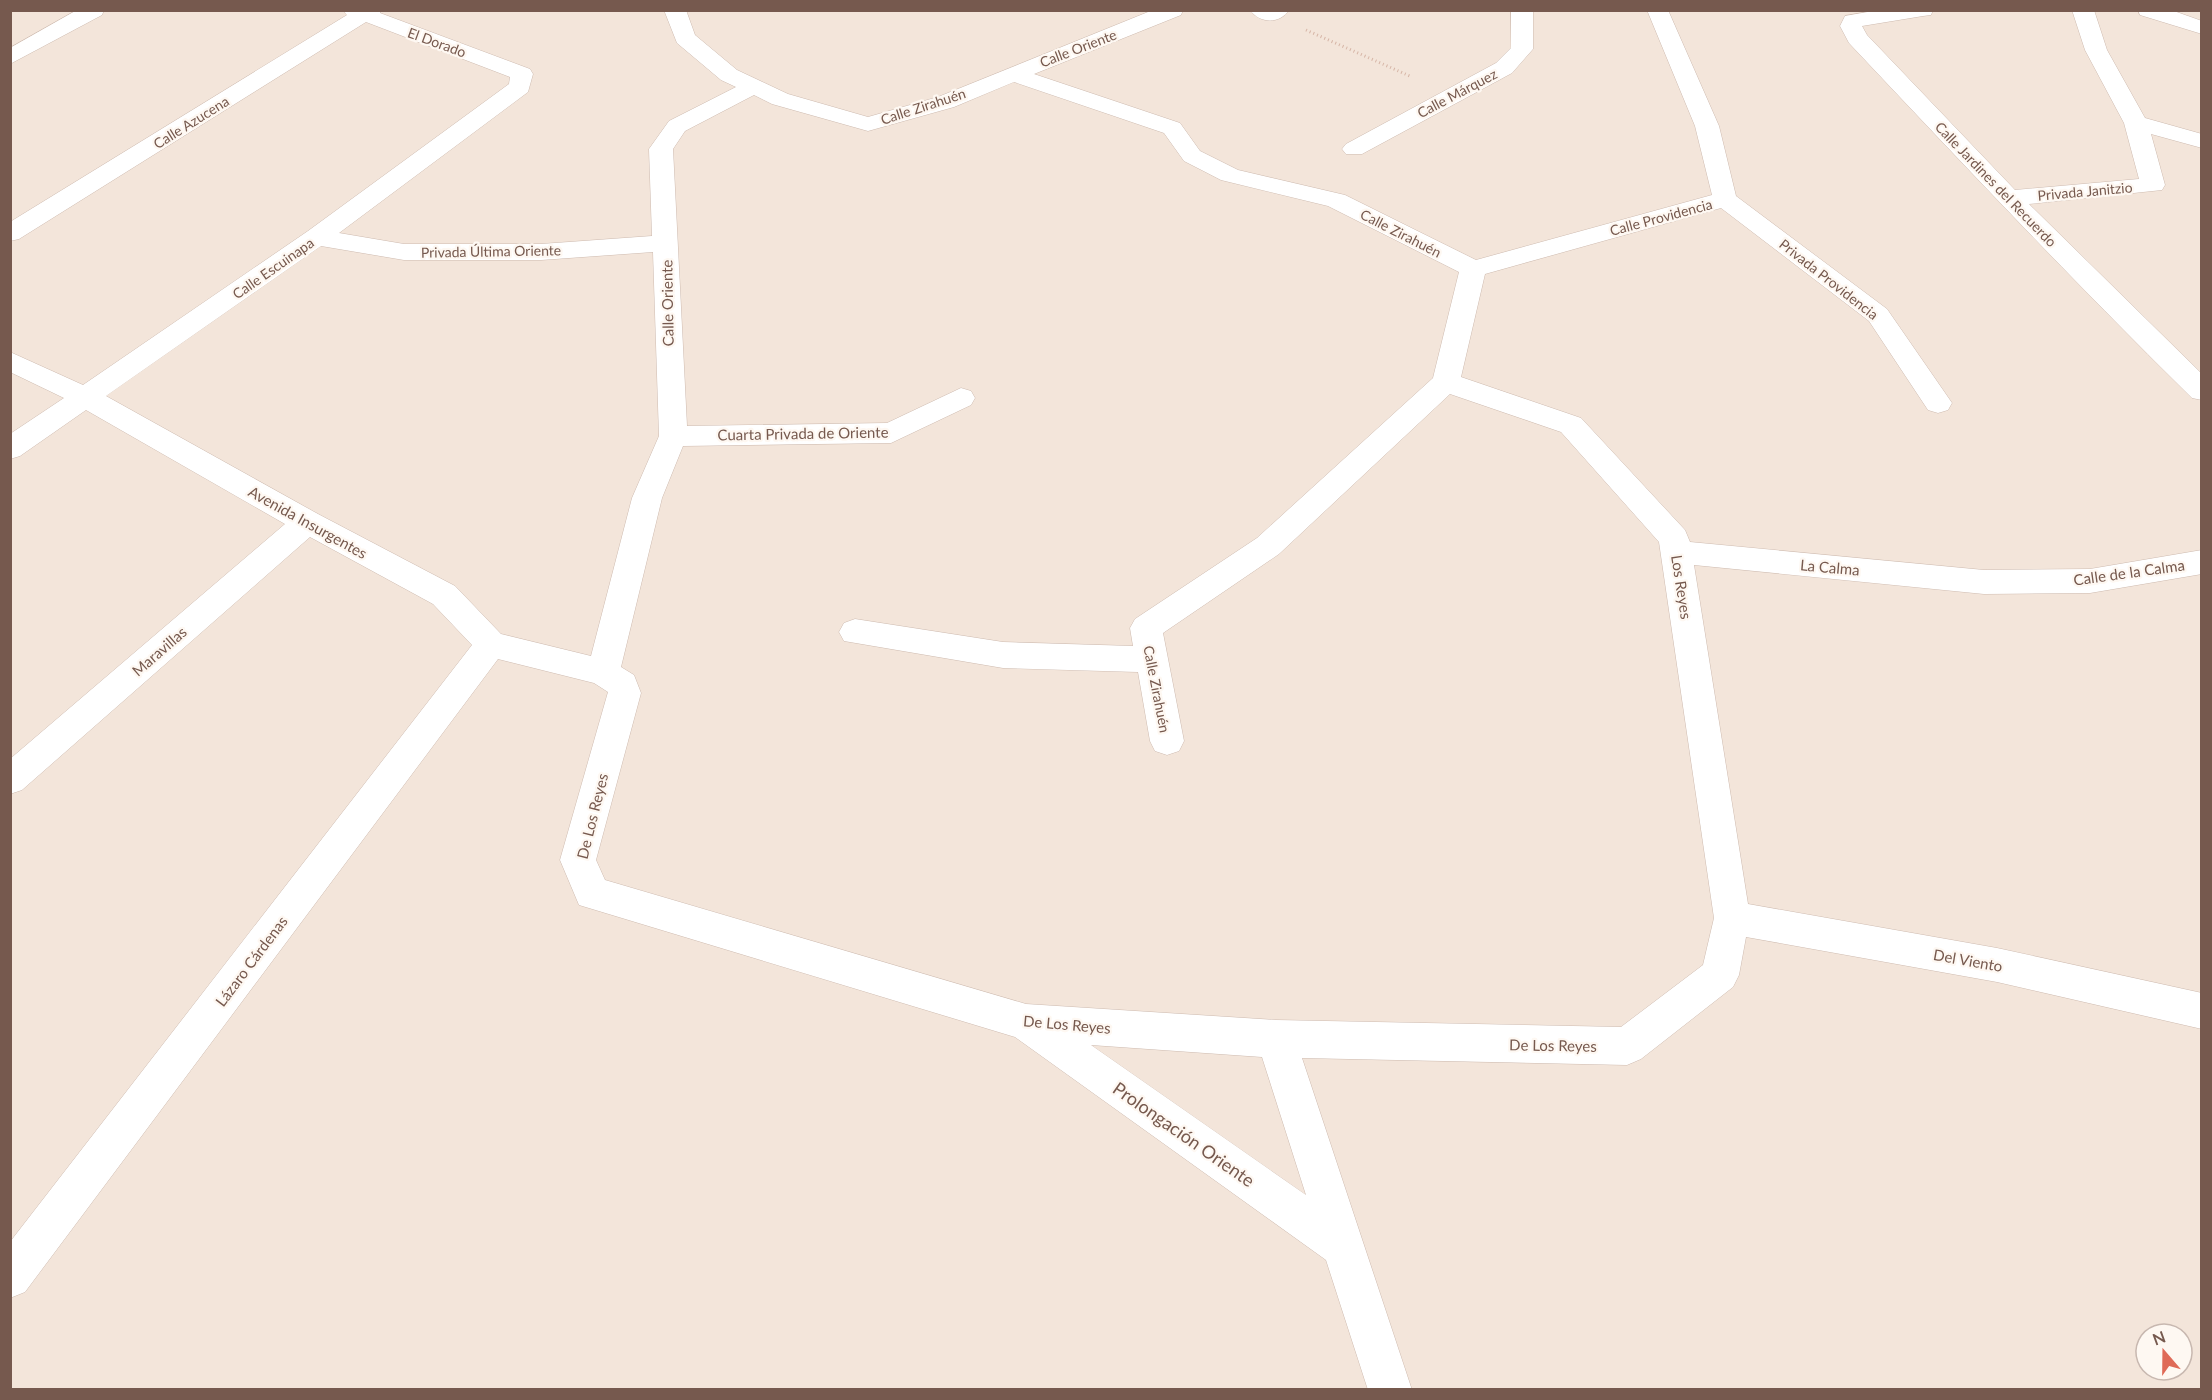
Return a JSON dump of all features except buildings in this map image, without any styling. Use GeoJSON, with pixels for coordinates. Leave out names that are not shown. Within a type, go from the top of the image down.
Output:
{"type":"FeatureCollection","features":[{"type":"Feature","properties":{"kind":"street"},"geometry":{"type":"LineString","coordinates":[[10,57],[94,10]]}},
{"type":"Feature","properties":{"kind":"street"},"geometry":{"type":"LineString","coordinates":[[675,10],[685,38],[729,75],[753,87]]}},
{"type":"Feature","properties":{"kind":"street"},"geometry":{"type":"LineString","coordinates":[[1117,10],[1145,21]]}},
{"type":"Feature","properties":{"kind":"street","name":"Calle Oriente"},"geometry":{"type":"LineString","coordinates":[[1011,74],[1173,10]]}},
{"type":"Feature","properties":{"kind":"street","name":"Calle Márquez"},"geometry":{"type":"LineString","coordinates":[[1354,149],[1504,68],[1522,49],[1522,10]]}},
{"type":"Feature","properties":{"kind":"street","name":"Calle Providencia"},"geometry":{"type":"LineString","coordinates":[[1473,269],[1725,199],[1707,126],[1657,10]]}},
{"type":"Feature","properties":{"kind":"street","name":"Calle Jardines del Recuerdo"},"geometry":{"type":"LineString","coordinates":[[1923,10],[1853,21],[1851,26],[1857,38],[2098,292],[2202,390]]}},
{"type":"Feature","properties":{"kind":"street","name":"Privada Janitzio"},"geometry":{"type":"LineString","coordinates":[[2008,198],[2153,185],[2136,123],[2096,50],[2083,10]]}},
{"type":"Feature","properties":{"kind":"street"},"geometry":{"type":"LineString","coordinates":[[2148,10],[2202,28]]}},
{"type":"Feature","properties":{"kind":"street","name":"El Dorado"},"geometry":{"type":"LineString","coordinates":[[363,12],[522,74]]}},
{"type":"Feature","properties":{"kind":"street","name":"Calle Azucena"},"geometry":{"type":"LineString","coordinates":[[10,233],[363,12]]}},
{"type":"Feature","properties":{"kind":"street","name":"Calle Escuinapa"},"geometry":{"type":"LineString","coordinates":[[10,449],[317,237],[520,87],[522,74]]}},
{"type":"Feature","properties":{"kind":"street","name":"Calle Zirahuén"},"geometry":{"type":"LineString","coordinates":[[753,87],[780,99],[868,124],[946,102],[1011,74],[1172,128],[1192,156],[1230,175],[1336,200],[1473,269]]}},
{"type":"Feature","properties":{"kind":"street","name":"Calle Oriente"},"geometry":{"type":"LineString","coordinates":[[603,672],[647,498],[672,436],[661,149],[677,126],[753,87]]}},
{"type":"Feature","properties":{"kind":"street"},"geometry":{"type":"LineString","coordinates":[[2136,123],[2202,141]]}},
{"type":"Feature","properties":{"kind":"street","name":"Privada Providencia"},"geometry":{"type":"LineString","coordinates":[[1725,199],[1878,315],[1938,403]]}},
{"type":"Feature","properties":{"kind":"street","name":"Privada Última Oriente"},"geometry":{"type":"LineString","coordinates":[[317,237],[404,252],[541,252],[666,243]]}},
{"type":"Feature","properties":{"kind":"street"},"geometry":{"type":"LineString","coordinates":[[1446,382],[1473,269]]}},
{"type":"Feature","properties":{"kind":"street","name":"Avenida Insurgentes"},"geometry":{"type":"LineString","coordinates":[[10,361],[87,398],[444,595],[491,644]]}},
{"type":"Feature","properties":{"kind":"street","name":"Calle Zirahuén"},"geometry":{"type":"LineString","coordinates":[[1167,741],[1146,628],[1268,546],[1446,382]]}},
{"type":"Feature","properties":{"kind":"street","name":"Los Reyes"},"geometry":{"type":"LineString","coordinates":[[1446,382],[1571,425],[1674,538],[1732,918]]}},
{"type":"Feature","properties":{"kind":"street","name":"Cuarta Privada de Oriente"},"geometry":{"type":"LineString","coordinates":[[672,436],[891,433],[961,398]]}},
{"type":"Feature","properties":{"kind":"street","name":"Maravillas"},"geometry":{"type":"LineString","coordinates":[[10,780],[308,522]]}},
{"type":"Feature","properties":{"kind":"street","name":"La Calma"},"geometry":{"type":"LineString","coordinates":[[1676,552],[1984,582]]}},
{"type":"Feature","properties":{"kind":"street","name":"Calle de la Calma"},"geometry":{"type":"LineString","coordinates":[[1984,582],[2090,581],[2202,562]]}},
{"type":"Feature","properties":{"kind":"street"},"geometry":{"type":"LineString","coordinates":[[855,632],[1003,655],[1151,659]]}},
{"type":"Feature","properties":{"kind":"street"},"geometry":{"type":"LineString","coordinates":[[491,644],[603,672]]}},
{"type":"Feature","properties":{"kind":"street","name":"Lázaro Cárdenas"},"geometry":{"type":"LineString","coordinates":[[10,1277],[491,644]]}},
{"type":"Feature","properties":{"kind":"street","name":"De Los Reyes"},"geometry":{"type":"LineString","coordinates":[[603,672],[622,684],[625,693],[578,860],[592,893],[1026,1022],[1276,1039],[1627,1046],[1720,975],[1732,918]]}},
{"type":"Feature","properties":{"kind":"street","name":"Del Viento"},"geometry":{"type":"LineString","coordinates":[[1732,918],[1998,965],[2202,1011]]}},
{"type":"Feature","properties":{"kind":"street","name":"Prolongación Oriente"},"geometry":{"type":"LineString","coordinates":[[1026,1022],[1343,1246]]}},
{"type":"Feature","properties":{"kind":"street"},"geometry":{"type":"LineString","coordinates":[[1276,1039],[1390,1389]]}},
{"type":"Feature","properties":{"kind":"path"},"geometry":{"type":"LineString","coordinates":[[1271,12],[1452,96]]}},
{"type":"Feature","properties":{"kind":"shaded area"},"geometry":{"type":"Polygon","coordinates":[[[10,11],[2201,11],[2201,1389],[11,1389],[10,11]]]}}]}
